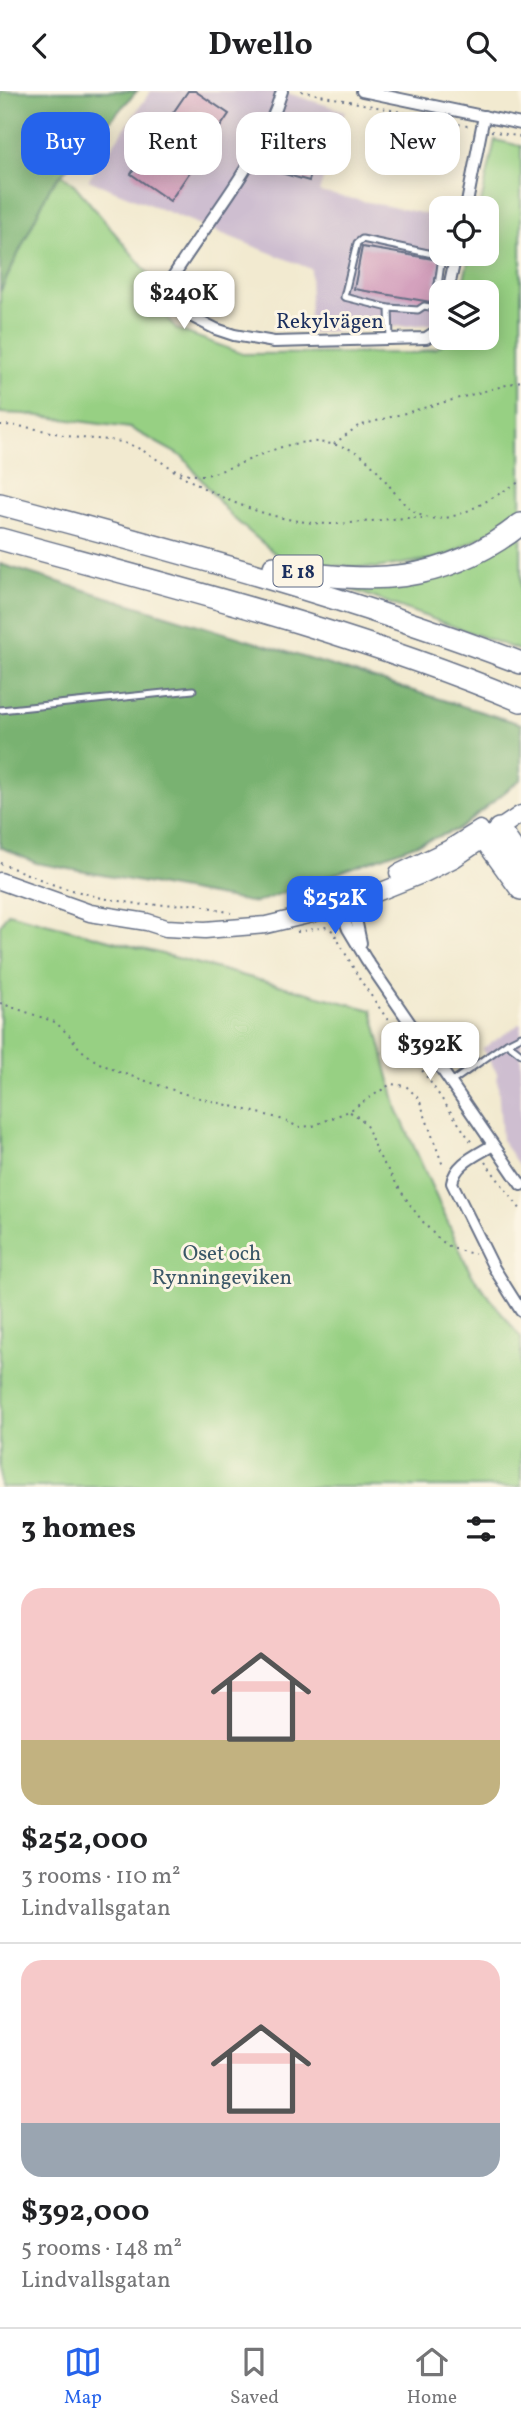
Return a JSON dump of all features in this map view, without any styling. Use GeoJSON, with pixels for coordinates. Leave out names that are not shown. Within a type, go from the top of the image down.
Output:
{"type":"FeatureCollection","features":[{"type":"Feature","properties":{"kind":"highway","name":"E 18"},"geometry":{"type":"LineString","coordinates":[[0,504],[229,566],[346,601],[521,663]]}},
{"type":"Feature","properties":{"kind":"highway","name":"E 18"},"geometry":{"type":"LineString","coordinates":[[67,522],[291,570],[367,579],[413,575],[443,568],[485,549],[521,524]]}},
{"type":"Feature","properties":{"kind":"highway","name":"E 18"},"geometry":{"type":"LineString","coordinates":[[0,539],[278,616],[415,660],[521,701]]}},
{"type":"Feature","properties":{"kind":"highway"},"geometry":{"type":"LineString","coordinates":[[489,830],[521,861]]}},
{"type":"Feature","properties":{"kind":"highway"},"geometry":{"type":"LineString","coordinates":[[489,830],[521,888]]}},
{"type":"Feature","properties":{"kind":"street","name":"Rekylvägen"},"geometry":{"type":"LineString","coordinates":[[282,91],[261,144],[172,278],[170,290],[173,301],[179,310],[190,317],[234,335],[274,342],[429,336]]}},
{"type":"Feature","properties":{"kind":"street"},"geometry":{"type":"LineString","coordinates":[[362,91],[521,124]]}},
{"type":"Feature","properties":{"kind":"street"},"geometry":{"type":"LineString","coordinates":[[468,196],[484,116]]}},
{"type":"Feature","properties":{"kind":"street"},"geometry":{"type":"LineString","coordinates":[[147,922],[232,919],[359,899],[424,874],[454,859],[521,801]]}},
{"type":"Feature","properties":{"kind":"street"},"geometry":{"type":"LineString","coordinates":[[0,881],[80,910],[166,928],[234,929],[267,925],[337,901],[521,814]]}},
{"type":"Feature","properties":{"kind":"street"},"geometry":{"type":"LineString","coordinates":[[359,899],[356,919],[366,959]]}},
{"type":"Feature","properties":{"kind":"street"},"geometry":{"type":"LineString","coordinates":[[337,901],[348,929],[366,959],[521,1185]]}},
{"type":"Feature","properties":{"kind":"street"},"geometry":{"type":"LineString","coordinates":[[493,1145],[461,1164],[453,1174],[452,1183],[487,1254],[521,1311]]}},
{"type":"Feature","properties":{"kind":"lane"},"geometry":{"type":"LineString","coordinates":[[362,239],[442,256],[435,308],[389,308],[344,297],[357,243],[362,239]]}},
{"type":"Feature","properties":{"kind":"lane"},"geometry":{"type":"LineString","coordinates":[[389,308],[390,339]]}},
{"type":"Feature","properties":{"kind":"lane"},"geometry":{"type":"LineString","coordinates":[[0,710],[193,690]]}},
{"type":"Feature","properties":{"kind":"lane"},"geometry":{"type":"LineString","coordinates":[[450,1083],[506,1043],[521,1036]]}},
{"type":"Feature","properties":{"kind":"lane"},"geometry":{"type":"LineString","coordinates":[[506,1043],[521,1054]]}},
{"type":"Feature","properties":{"kind":"path"},"geometry":{"type":"LineString","coordinates":[[301,91],[521,137]]}},
{"type":"Feature","properties":{"kind":"path"},"geometry":{"type":"LineString","coordinates":[[333,445],[358,426],[521,381]]}},
{"type":"Feature","properties":{"kind":"path"},"geometry":{"type":"LineString","coordinates":[[0,425],[119,441],[134,446],[207,491],[233,503],[276,516],[332,524],[437,519],[456,515],[521,481]]}},
{"type":"Feature","properties":{"kind":"path"},"geometry":{"type":"LineString","coordinates":[[169,467],[184,473],[215,473],[297,443],[323,442],[353,450],[364,457],[412,513],[428,518]]}},
{"type":"Feature","properties":{"kind":"path"},"geometry":{"type":"LineString","coordinates":[[0,863],[57,886],[102,898],[144,905],[197,904],[231,912],[232,919]]}},
{"type":"Feature","properties":{"kind":"path"},"geometry":{"type":"LineString","coordinates":[[292,933],[318,927],[333,931],[359,978],[521,1210]]}},
{"type":"Feature","properties":{"kind":"path"},"geometry":{"type":"LineString","coordinates":[[0,1003],[55,1022],[80,1049],[97,1062],[118,1072],[188,1095],[278,1118],[299,1127],[313,1126],[349,1111],[391,1084],[406,1086],[419,1099],[443,1165]]}},
{"type":"Feature","properties":{"kind":"path"},"geometry":{"type":"LineString","coordinates":[[349,1111],[366,1125],[379,1156],[420,1218],[437,1238],[457,1250],[487,1254]]}},
{"type":"Feature","properties":{"kind":"shaded area"},"geometry":{"type":"Polygon","coordinates":[[[151,91],[281,91],[345,111],[236,112],[236,175],[324,175],[319,192],[429,215],[429,266],[444,266],[442,280],[429,280],[429,324],[309,333],[311,269],[88,180],[92,175],[110,175],[110,149],[124,129],[124,175],[222,175],[222,112],[136,112],[151,91]]]}},
{"type":"Feature","properties":{"kind":"shaded area"},"geometry":{"type":"Polygon","coordinates":[[[521,1023],[521,1170],[502,1140],[497,1073],[482,1049],[521,1023]]]}},
{"type":"Feature","properties":{"kind":"green space"},"geometry":{"type":"Polygon","coordinates":[[[0,91],[137,91],[110,121],[110,112],[21,112],[21,175],[61,175],[50,187],[0,292],[0,91]]]}},
{"type":"Feature","properties":{"kind":"green space"},"geometry":{"type":"Polygon","coordinates":[[[495,140],[521,146],[521,513],[444,557],[377,568],[286,563],[231,516],[183,457],[130,428],[0,413],[0,292],[50,187],[61,175],[73,183],[158,285],[153,300],[176,329],[243,354],[499,350],[499,280],[464,280],[467,266],[499,266],[499,196],[483,196],[495,140]]]}},
{"type":"Feature","properties":{"kind":"green space"},"geometry":{"type":"Polygon","coordinates":[[[521,533],[521,651],[342,586],[521,533]]]}},
{"type":"Feature","properties":{"kind":"green space"},"geometry":{"type":"Polygon","coordinates":[[[0,564],[521,724],[521,779],[459,829],[255,903],[36,863],[0,847],[0,564]]]}},
{"type":"Feature","properties":{"kind":"green space","name":"Oset och Rynningeviken"},"geometry":{"type":"Polygon","coordinates":[[[8,913],[372,1010],[397,1109],[470,1272],[521,1338],[521,1487],[0,1487],[0,925],[8,913]]]}},
{"type":"Feature","properties":{"kind":"building"},"geometry":{"type":"Polygon","coordinates":[[[188,91],[195,91],[229,114],[222,124],[222,112],[174,112],[188,91]]]}},
{"type":"Feature","properties":{"kind":"building"},"geometry":{"type":"Polygon","coordinates":[[[132,175],[188,175],[170,201],[132,175]]]}},
{"type":"Feature","properties":{"kind":"building"},"geometry":{"type":"Polygon","coordinates":[[[288,175],[311,175],[309,181],[288,175]]]}},
{"type":"Feature","properties":{"kind":"building"},"geometry":{"type":"Polygon","coordinates":[[[362,247],[429,258],[429,266],[438,266],[435,280],[429,280],[429,302],[354,289],[362,247]]]}}]}
